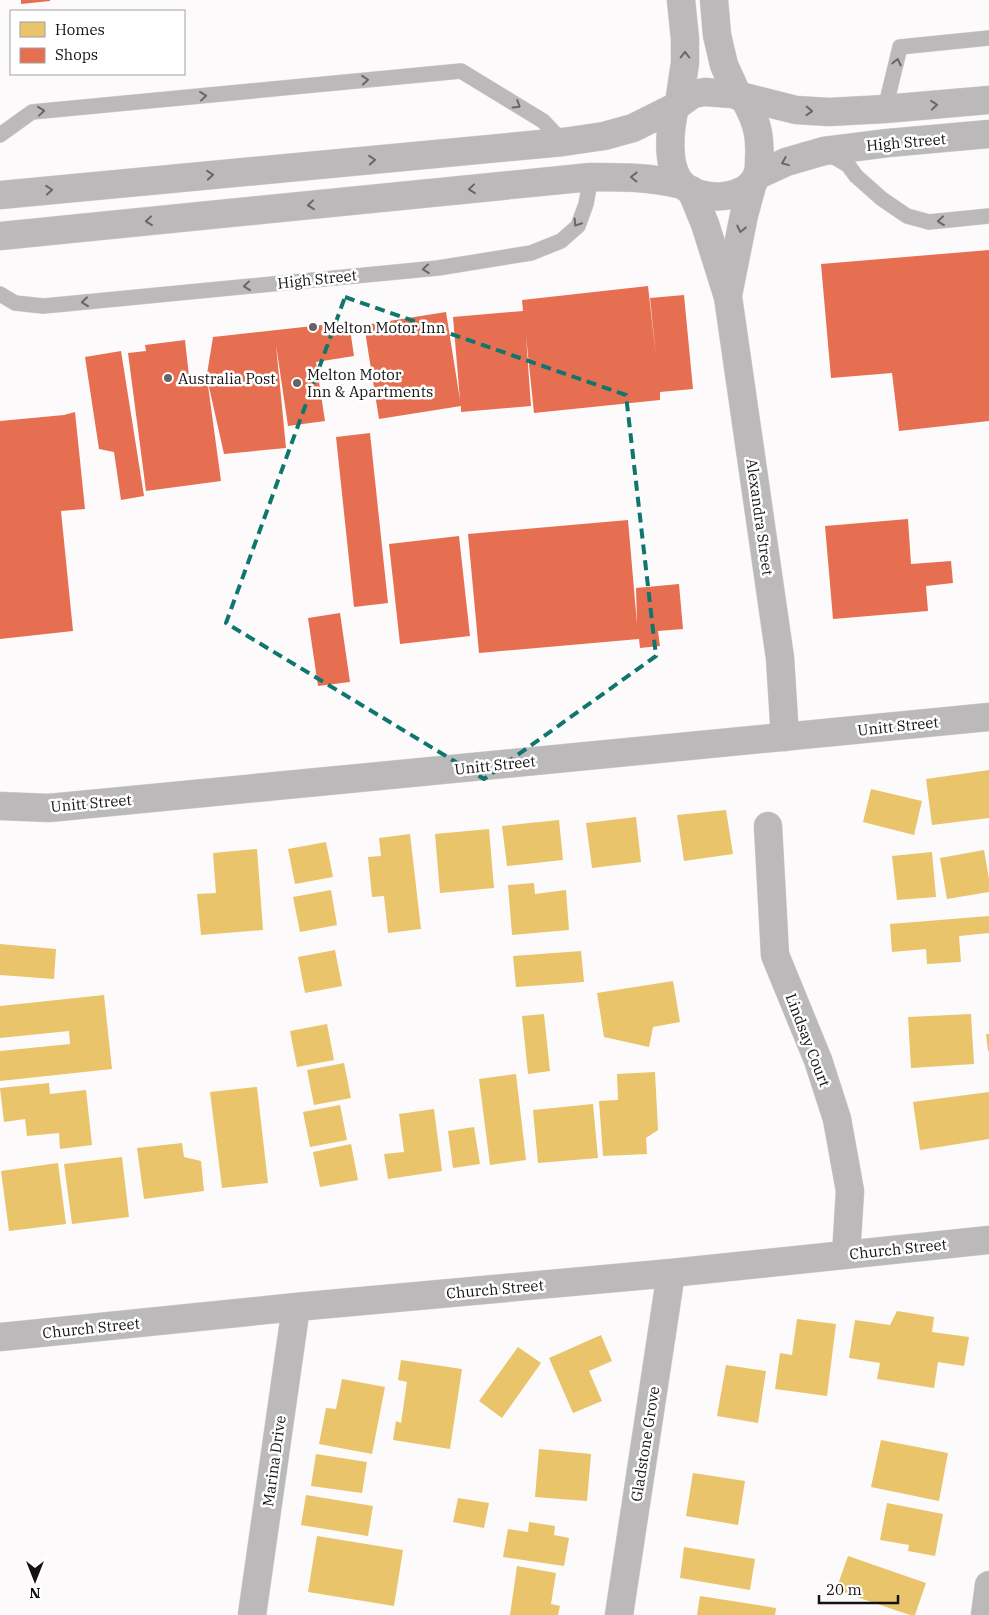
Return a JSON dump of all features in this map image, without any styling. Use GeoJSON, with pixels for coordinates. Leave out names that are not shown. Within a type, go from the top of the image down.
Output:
{"type":"FeatureCollection","features":[{"type":"Feature","properties":{"kind":"main road"},"geometry":{"type":"LineString","coordinates":[[0,195],[564,142],[604,136],[633,128],[677,105],[693,94],[705,92],[717,92],[796,110],[829,112],[989,100]]}},
{"type":"Feature","properties":{"kind":"main road"},"geometry":{"type":"LineString","coordinates":[[0,236],[591,177],[660,179],[686,187],[700,194],[719,197],[738,194],[755,178],[760,134],[754,117],[741,97]]}},
{"type":"Feature","properties":{"kind":"main road"},"geometry":{"type":"LineString","coordinates":[[677,105],[670,136],[671,153],[674,170],[686,187]]}},
{"type":"Feature","properties":{"kind":"main road","name":"High Street"},"geometry":{"type":"LineString","coordinates":[[755,178],[786,162],[824,151],[989,134]]}},
{"type":"Feature","properties":{"kind":"street"},"geometry":{"type":"LineString","coordinates":[[677,105],[685,63],[682,0]]}},
{"type":"Feature","properties":{"kind":"street"},"geometry":{"type":"LineString","coordinates":[[714,0],[719,46],[724,65],[741,97]]}},
{"type":"Feature","properties":{"kind":"street","name":"Alexandra Street"},"geometry":{"type":"LineString","coordinates":[[728,297],[744,215],[755,178]]}},
{"type":"Feature","properties":{"kind":"street","name":"Alexandra Street"},"geometry":{"type":"LineString","coordinates":[[686,187],[704,224],[728,297],[780,658],[785,737]]}},
{"type":"Feature","properties":{"kind":"street","name":"Unitt Street"},"geometry":{"type":"LineString","coordinates":[[0,806],[49,808],[989,717]]}},
{"type":"Feature","properties":{"kind":"street","name":"Lindsay Court"},"geometry":{"type":"LineString","coordinates":[[768,826],[774,955],[818,1060],[837,1119],[850,1191],[846,1255]]}},
{"type":"Feature","properties":{"kind":"street","name":"Church Street"},"geometry":{"type":"LineString","coordinates":[[0,1337],[296,1307],[670,1273],[989,1240]]}},
{"type":"Feature","properties":{"kind":"street","name":"Gladstone Grove"},"geometry":{"type":"LineString","coordinates":[[619,1615],[670,1273]]}},
{"type":"Feature","properties":{"kind":"street","name":"Marina Drive"},"geometry":{"type":"LineString","coordinates":[[252,1615],[296,1307]]}},
{"type":"Feature","properties":{"kind":"street"},"geometry":{"type":"LineString","coordinates":[[984,1615],[989,1585]]}},
{"type":"Feature","properties":{"kind":"lane"},"geometry":{"type":"LineString","coordinates":[[886,109],[900,47],[989,38]]}},
{"type":"Feature","properties":{"kind":"lane"},"geometry":{"type":"LineString","coordinates":[[0,135],[32,112],[461,71],[543,121],[564,142]]}},
{"type":"Feature","properties":{"kind":"lane","name":"High Street"},"geometry":{"type":"LineString","coordinates":[[824,151],[848,165],[856,176],[869,188],[907,216],[929,222],[989,216]]}},
{"type":"Feature","properties":{"kind":"lane","name":"High Street"},"geometry":{"type":"LineString","coordinates":[[0,294],[15,303],[43,306],[58,305],[438,268],[530,253],[561,241],[578,226],[586,204],[591,177]]}},
{"type":"Feature","properties":{"kind":"highlighted area"},"geometry":{"type":"Polygon","coordinates":[[[345,297],[626,395],[656,656],[484,779],[226,623],[345,297]]]}},
{"type":"Feature","properties":{"kind":"building: Homes"},"geometry":{"type":"Polygon","coordinates":[[[989,770],[989,818],[932,825],[926,779],[989,770]]]}},
{"type":"Feature","properties":{"kind":"building: Homes"},"geometry":{"type":"Polygon","coordinates":[[[871,789],[922,801],[914,835],[863,822],[871,789]]]}},
{"type":"Feature","properties":{"kind":"building: Homes"},"geometry":{"type":"Polygon","coordinates":[[[726,810],[733,854],[684,861],[677,815],[726,810]]]}},
{"type":"Feature","properties":{"kind":"building: Homes"},"geometry":{"type":"Polygon","coordinates":[[[636,817],[641,862],[592,868],[586,823],[636,817]]]}},
{"type":"Feature","properties":{"kind":"building: Homes"},"geometry":{"type":"Polygon","coordinates":[[[559,820],[563,860],[507,866],[502,826],[559,820]]]}},
{"type":"Feature","properties":{"kind":"building: Homes"},"geometry":{"type":"Polygon","coordinates":[[[489,829],[494,888],[440,893],[435,834],[489,829]]]}},
{"type":"Feature","properties":{"kind":"building: Homes"},"geometry":{"type":"Polygon","coordinates":[[[410,834],[421,929],[388,933],[384,896],[372,897],[368,857],[381,856],[379,838],[410,834]]]}},
{"type":"Feature","properties":{"kind":"building: Homes"},"geometry":{"type":"Polygon","coordinates":[[[326,842],[333,877],[295,884],[288,849],[326,842]]]}},
{"type":"Feature","properties":{"kind":"building: Homes"},"geometry":{"type":"Polygon","coordinates":[[[257,849],[263,930],[201,935],[197,894],[216,893],[213,853],[257,849]]]}},
{"type":"Feature","properties":{"kind":"building: Homes"},"geometry":{"type":"Polygon","coordinates":[[[984,850],[989,879],[989,892],[947,899],[940,858],[984,850]]]}},
{"type":"Feature","properties":{"kind":"building: Homes"},"geometry":{"type":"Polygon","coordinates":[[[932,852],[936,897],[897,900],[892,856],[932,852]]]}},
{"type":"Feature","properties":{"kind":"building: Homes"},"geometry":{"type":"Polygon","coordinates":[[[534,883],[535,894],[566,890],[569,930],[512,935],[508,885],[534,883]]]}},
{"type":"Feature","properties":{"kind":"building: Homes"},"geometry":{"type":"Polygon","coordinates":[[[331,890],[337,925],[300,932],[293,897],[331,890]]]}},
{"type":"Feature","properties":{"kind":"building: Homes"},"geometry":{"type":"Polygon","coordinates":[[[989,916],[989,933],[959,936],[961,962],[927,964],[926,949],[892,952],[890,924],[989,916]]]}},
{"type":"Feature","properties":{"kind":"building: Homes"},"geometry":{"type":"Polygon","coordinates":[[[0,944],[56,949],[54,979],[0,975],[0,944]]]}},
{"type":"Feature","properties":{"kind":"building: Homes"},"geometry":{"type":"Polygon","coordinates":[[[335,950],[342,986],[305,993],[298,957],[335,950]]]}},
{"type":"Feature","properties":{"kind":"building: Homes"},"geometry":{"type":"Polygon","coordinates":[[[581,951],[584,982],[516,987],[513,956],[581,951]]]}},
{"type":"Feature","properties":{"kind":"building: Homes"},"geometry":{"type":"Polygon","coordinates":[[[673,981],[680,1022],[653,1027],[649,1047],[604,1037],[597,993],[673,981]]]}},
{"type":"Feature","properties":{"kind":"building: Homes"},"geometry":{"type":"Polygon","coordinates":[[[104,995],[112,1069],[0,1081],[0,1051],[70,1044],[69,1031],[0,1038],[0,1006],[104,995]]]}},
{"type":"Feature","properties":{"kind":"building: Homes"},"geometry":{"type":"Polygon","coordinates":[[[544,1014],[550,1071],[528,1074],[522,1016],[544,1014]]]}},
{"type":"Feature","properties":{"kind":"building: Homes"},"geometry":{"type":"Polygon","coordinates":[[[971,1014],[974,1064],[911,1068],[908,1017],[971,1014]]]}},
{"type":"Feature","properties":{"kind":"building: Homes"},"geometry":{"type":"Polygon","coordinates":[[[327,1024],[334,1060],[297,1067],[290,1031],[327,1024]]]}},
{"type":"Feature","properties":{"kind":"building: Homes"},"geometry":{"type":"Polygon","coordinates":[[[986,1034],[989,1034],[989,1051],[988,1051],[986,1034]]]}},
{"type":"Feature","properties":{"kind":"building: Homes"},"geometry":{"type":"Polygon","coordinates":[[[344,1063],[351,1098],[314,1105],[307,1070],[344,1063]]]}},
{"type":"Feature","properties":{"kind":"building: Homes"},"geometry":{"type":"Polygon","coordinates":[[[655,1072],[658,1130],[646,1138],[647,1154],[603,1156],[599,1101],[618,1100],[617,1074],[655,1072]]]}},
{"type":"Feature","properties":{"kind":"building: Homes"},"geometry":{"type":"Polygon","coordinates":[[[516,1074],[526,1160],[490,1165],[479,1079],[516,1074]]]}},
{"type":"Feature","properties":{"kind":"building: Homes"},"geometry":{"type":"Polygon","coordinates":[[[49,1083],[50,1094],[86,1090],[92,1145],[60,1149],[59,1133],[27,1136],[25,1119],[4,1122],[0,1088],[49,1083]]]}},
{"type":"Feature","properties":{"kind":"building: Homes"},"geometry":{"type":"Polygon","coordinates":[[[257,1087],[268,1183],[222,1188],[210,1092],[257,1087]]]}},
{"type":"Feature","properties":{"kind":"building: Homes"},"geometry":{"type":"Polygon","coordinates":[[[989,1092],[989,1139],[920,1150],[913,1102],[989,1092]]]}},
{"type":"Feature","properties":{"kind":"building: Homes"},"geometry":{"type":"Polygon","coordinates":[[[593,1104],[598,1158],[538,1163],[533,1110],[593,1104]]]}},
{"type":"Feature","properties":{"kind":"building: Homes"},"geometry":{"type":"Polygon","coordinates":[[[340,1105],[347,1140],[310,1147],[303,1112],[340,1105]]]}},
{"type":"Feature","properties":{"kind":"building: Homes"},"geometry":{"type":"Polygon","coordinates":[[[434,1109],[442,1171],[388,1179],[384,1154],[404,1152],[399,1114],[434,1109]]]}},
{"type":"Feature","properties":{"kind":"building: Homes"},"geometry":{"type":"Polygon","coordinates":[[[474,1127],[480,1164],[453,1168],[448,1131],[474,1127]]]}},
{"type":"Feature","properties":{"kind":"building: Homes"},"geometry":{"type":"Polygon","coordinates":[[[182,1143],[184,1157],[201,1161],[204,1191],[144,1199],[137,1148],[182,1143]]]}},
{"type":"Feature","properties":{"kind":"building: Homes"},"geometry":{"type":"Polygon","coordinates":[[[351,1144],[358,1180],[320,1187],[313,1152],[351,1144]]]}},
{"type":"Feature","properties":{"kind":"building: Homes"},"geometry":{"type":"Polygon","coordinates":[[[122,1157],[129,1217],[72,1224],[64,1164],[122,1157]]]}},
{"type":"Feature","properties":{"kind":"building: Homes"},"geometry":{"type":"Polygon","coordinates":[[[58,1163],[66,1224],[9,1231],[1,1171],[58,1163]]]}},
{"type":"Feature","properties":{"kind":"building: Homes"},"geometry":{"type":"Polygon","coordinates":[[[897,1311],[934,1317],[932,1332],[969,1337],[964,1366],[938,1362],[934,1388],[877,1379],[880,1363],[849,1358],[855,1320],[890,1325],[897,1311]]]}},
{"type":"Feature","properties":{"kind":"building: Homes"},"geometry":{"type":"Polygon","coordinates":[[[797,1319],[836,1324],[827,1396],[775,1389],[780,1353],[792,1355],[797,1319]]]}},
{"type":"Feature","properties":{"kind":"building: Homes"},"geometry":{"type":"Polygon","coordinates":[[[601,1335],[612,1361],[589,1371],[602,1401],[573,1413],[549,1358],[601,1335]]]}},
{"type":"Feature","properties":{"kind":"building: Homes"},"geometry":{"type":"Polygon","coordinates":[[[518,1347],[541,1363],[502,1418],[479,1401],[518,1347]]]}},
{"type":"Feature","properties":{"kind":"building: Homes"},"geometry":{"type":"Polygon","coordinates":[[[401,1360],[462,1369],[450,1449],[393,1440],[396,1421],[401,1423],[407,1382],[398,1380],[401,1360]]]}},
{"type":"Feature","properties":{"kind":"building: Homes"},"geometry":{"type":"Polygon","coordinates":[[[726,1365],[766,1371],[758,1423],[717,1416],[726,1365]]]}},
{"type":"Feature","properties":{"kind":"building: Homes"},"geometry":{"type":"Polygon","coordinates":[[[342,1379],[385,1387],[372,1454],[319,1444],[326,1408],[336,1409],[342,1379]]]}},
{"type":"Feature","properties":{"kind":"building: Homes"},"geometry":{"type":"Polygon","coordinates":[[[881,1440],[948,1453],[939,1501],[871,1487],[881,1440]]]}},
{"type":"Feature","properties":{"kind":"building: Homes"},"geometry":{"type":"Polygon","coordinates":[[[539,1449],[591,1454],[587,1501],[535,1497],[539,1449]]]}},
{"type":"Feature","properties":{"kind":"building: Homes"},"geometry":{"type":"Polygon","coordinates":[[[316,1454],[367,1462],[362,1493],[311,1486],[316,1454]]]}},
{"type":"Feature","properties":{"kind":"building: Homes"},"geometry":{"type":"Polygon","coordinates":[[[693,1473],[745,1481],[738,1525],[686,1516],[693,1473]]]}},
{"type":"Feature","properties":{"kind":"building: Homes"},"geometry":{"type":"Polygon","coordinates":[[[306,1495],[373,1506],[368,1536],[301,1525],[306,1495]]]}},
{"type":"Feature","properties":{"kind":"building: Homes"},"geometry":{"type":"Polygon","coordinates":[[[458,1498],[489,1503],[484,1528],[453,1522],[458,1498]]]}},
{"type":"Feature","properties":{"kind":"building: Homes"},"geometry":{"type":"Polygon","coordinates":[[[887,1503],[943,1514],[935,1556],[908,1551],[909,1545],[880,1540],[887,1503]]]}},
{"type":"Feature","properties":{"kind":"building: Homes"},"geometry":{"type":"Polygon","coordinates":[[[529,1522],[555,1526],[554,1535],[569,1538],[564,1566],[503,1557],[508,1529],[528,1532],[529,1522]]]}},
{"type":"Feature","properties":{"kind":"building: Homes"},"geometry":{"type":"Polygon","coordinates":[[[317,1536],[403,1550],[394,1606],[308,1592],[317,1536]]]}},
{"type":"Feature","properties":{"kind":"building: Homes"},"geometry":{"type":"Polygon","coordinates":[[[684,1547],[755,1559],[750,1590],[680,1578],[684,1547]]]}},
{"type":"Feature","properties":{"kind":"building: Homes"},"geometry":{"type":"Polygon","coordinates":[[[848,1556],[926,1583],[915,1615],[910,1615],[836,1590],[848,1556]]]}},
{"type":"Feature","properties":{"kind":"building: Homes"},"geometry":{"type":"Polygon","coordinates":[[[517,1566],[556,1573],[551,1604],[560,1606],[558,1615],[510,1615],[517,1566]]]}},
{"type":"Feature","properties":{"kind":"building: Homes"},"geometry":{"type":"Polygon","coordinates":[[[700,1596],[776,1608],[775,1615],[697,1615],[700,1596]]]}},
{"type":"Feature","properties":{"kind":"building: Shops"},"geometry":{"type":"Polygon","coordinates":[[[21,0],[50,0],[50,1],[21,4],[21,0]]]}},
{"type":"Feature","properties":{"kind":"building: Shops"},"geometry":{"type":"Polygon","coordinates":[[[989,250],[989,421],[899,431],[892,373],[831,378],[821,264],[989,250]]]}},
{"type":"Feature","properties":{"kind":"building: Shops"},"geometry":{"type":"Polygon","coordinates":[[[648,286],[656,357],[650,298],[684,295],[693,389],[660,392],[660,400],[534,413],[526,336],[531,406],[461,412],[461,406],[379,419],[364,325],[446,312],[460,400],[453,317],[523,311],[522,300],[648,286]]]}},
{"type":"Feature","properties":{"kind":"building: Shops"},"geometry":{"type":"Polygon","coordinates":[[[349,322],[354,356],[316,362],[325,421],[288,426],[276,345],[286,448],[224,454],[207,378],[221,481],[146,491],[128,353],[146,351],[145,345],[185,340],[189,376],[207,374],[213,337],[349,322]]]}},
{"type":"Feature","properties":{"kind":"building: Shops"},"geometry":{"type":"Polygon","coordinates":[[[121,351],[144,496],[121,500],[114,452],[99,449],[85,357],[121,351]]]}},
{"type":"Feature","properties":{"kind":"building: Shops"},"geometry":{"type":"Polygon","coordinates":[[[75,412],[85,509],[61,511],[73,631],[0,639],[0,421],[64,415],[75,412]]]}},
{"type":"Feature","properties":{"kind":"building: Shops"},"geometry":{"type":"Polygon","coordinates":[[[370,433],[388,603],[354,607],[336,437],[370,433]]]}},
{"type":"Feature","properties":{"kind":"building: Shops"},"geometry":{"type":"Polygon","coordinates":[[[908,519],[911,564],[951,561],[953,583],[926,586],[928,611],[833,619],[825,526],[908,519]]]}},
{"type":"Feature","properties":{"kind":"building: Shops"},"geometry":{"type":"Polygon","coordinates":[[[628,520],[637,624],[636,588],[679,584],[683,629],[658,631],[660,646],[640,648],[639,639],[479,653],[468,534],[628,520]]]}},
{"type":"Feature","properties":{"kind":"building: Shops"},"geometry":{"type":"Polygon","coordinates":[[[459,536],[470,636],[400,644],[389,544],[459,536]]]}},
{"type":"Feature","properties":{"kind":"building: Shops"},"geometry":{"type":"Polygon","coordinates":[[[340,613],[350,682],[318,686],[308,618],[340,613]]]}},
{"type":"Feature","properties":{"kind":"place","name":"Melton Motor Inn"},"geometry":{"type":"Point","coordinates":[313,327]}},
{"type":"Feature","properties":{"kind":"place","name":"Australia Post"},"geometry":{"type":"Point","coordinates":[168,378]}},
{"type":"Feature","properties":{"kind":"place","name":"Melton Motor Inn & Apartments"},"geometry":{"type":"Point","coordinates":[297,383]}}]}
